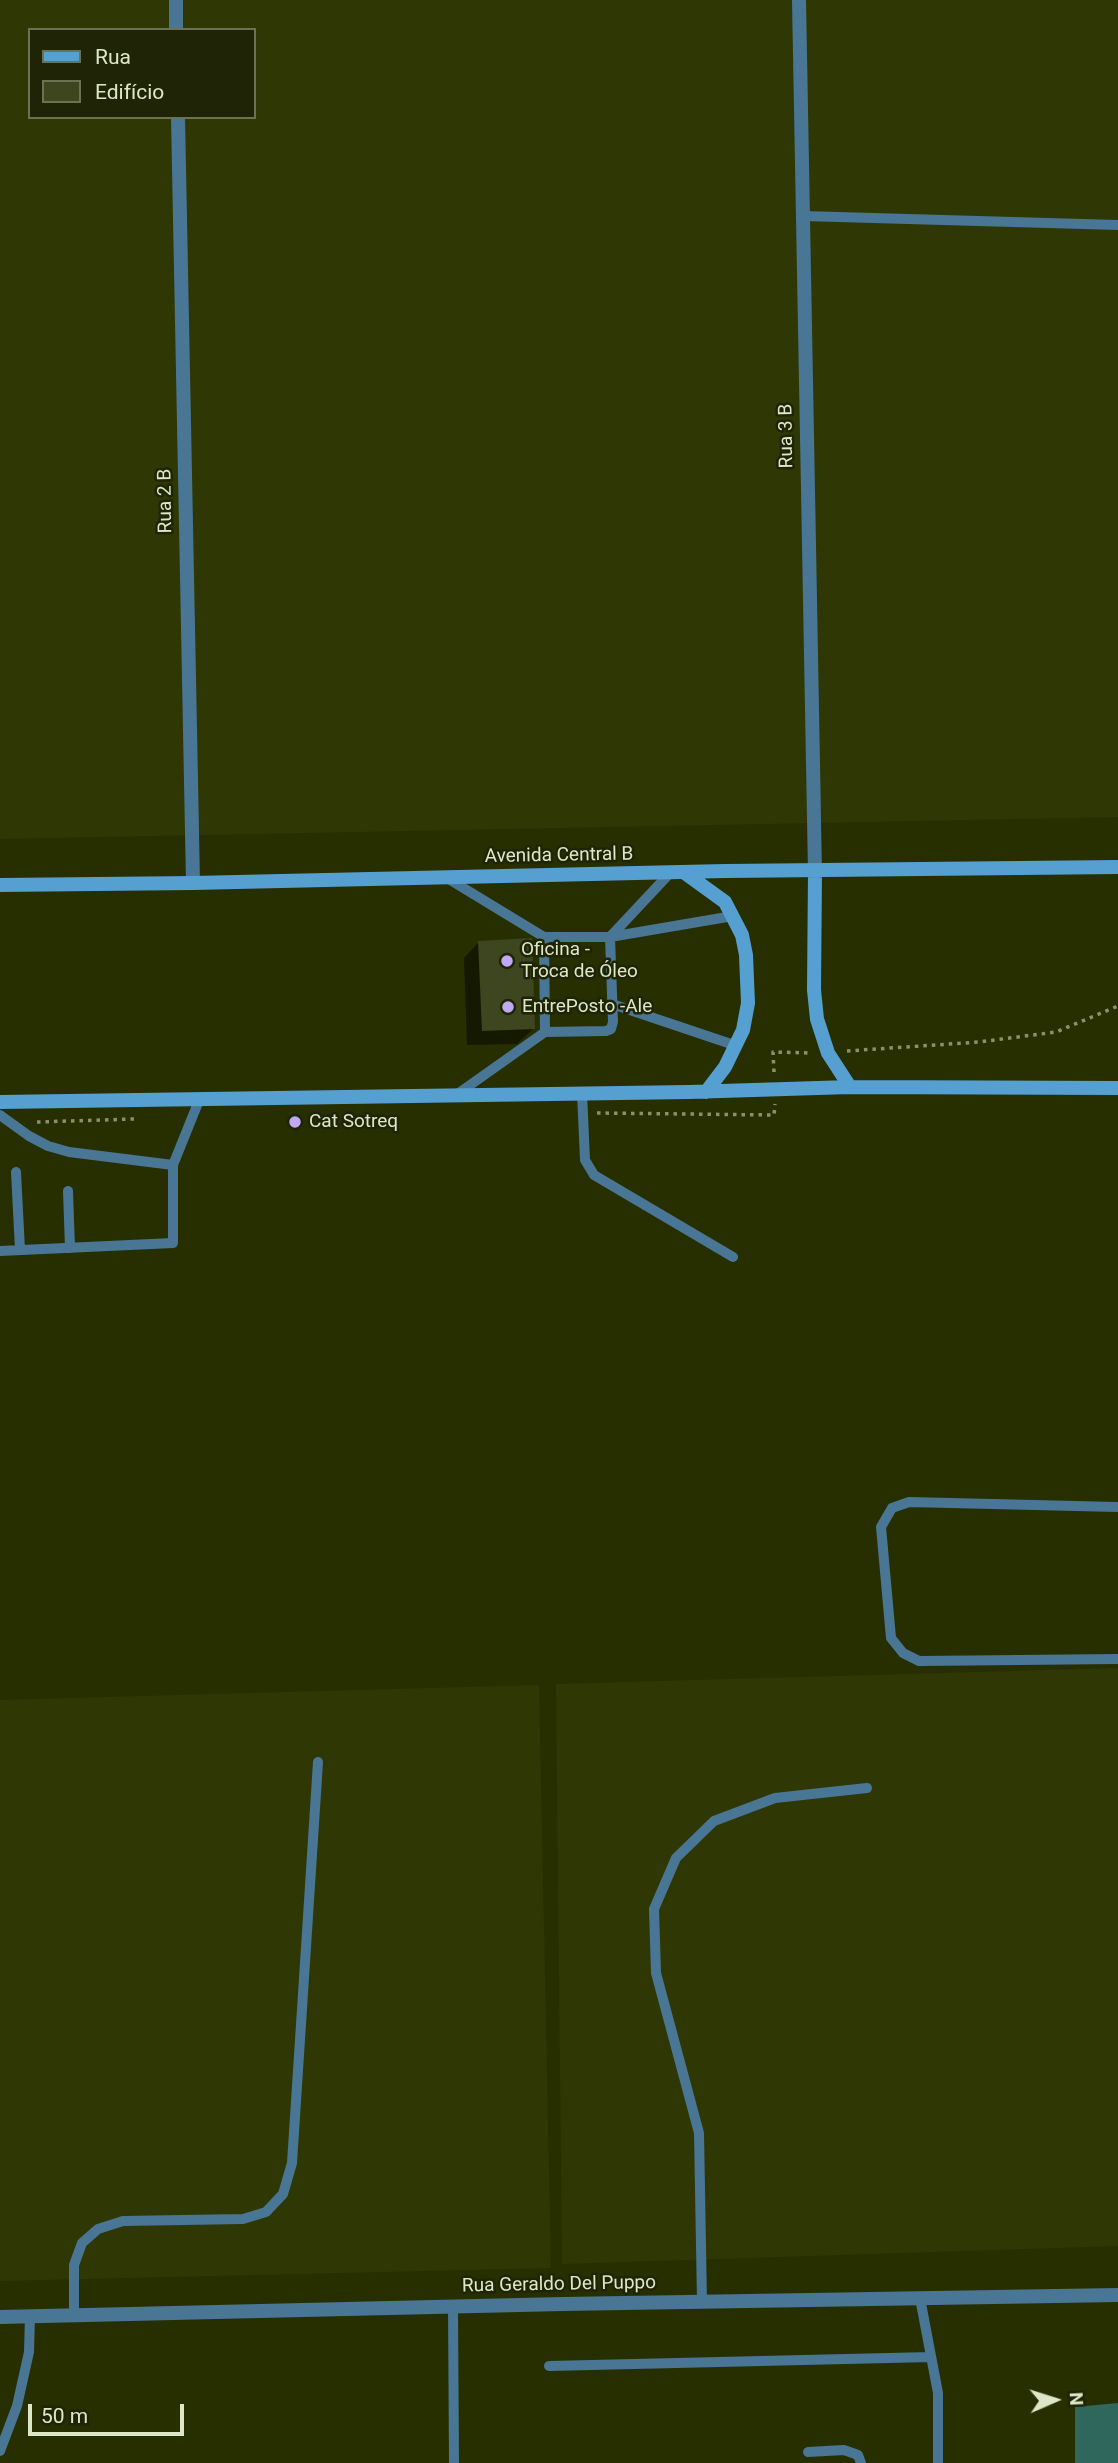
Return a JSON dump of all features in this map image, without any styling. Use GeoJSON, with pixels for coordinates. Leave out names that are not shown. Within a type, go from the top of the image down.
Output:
{"type":"FeatureCollection","features":[{"type":"Feature","properties":{"kind":"main road","name":"Avenida Central B"},"geometry":{"type":"LineString","coordinates":[[0,885],[1118,867]]}},
{"type":"Feature","properties":{"kind":"main road"},"geometry":{"type":"LineString","coordinates":[[815,872],[814,990],[817,1019],[828,1053],[850,1087]]}},
{"type":"Feature","properties":{"kind":"main road"},"geometry":{"type":"LineString","coordinates":[[678,873],[725,902],[742,934],[746,955],[748,1003],[743,1031],[725,1067],[706,1092]]}},
{"type":"Feature","properties":{"kind":"main road"},"geometry":{"type":"LineString","coordinates":[[0,1102],[706,1092],[850,1087],[1118,1088]]}},
{"type":"Feature","properties":{"kind":"street"},"geometry":{"type":"LineString","coordinates":[[176,0],[176,28]]}},
{"type":"Feature","properties":{"kind":"street","name":"Rua 3 B"},"geometry":{"type":"LineString","coordinates":[[799,0],[815,872]]}},
{"type":"Feature","properties":{"kind":"street","name":"Rua 2 B"},"geometry":{"type":"LineString","coordinates":[[178,119],[193,883]]}},
{"type":"Feature","properties":{"kind":"street","name":"Rua Geraldo Del Puppo"},"geometry":{"type":"LineString","coordinates":[[0,2317],[1118,2295]]}},
{"type":"Feature","properties":{"kind":"lane"},"geometry":{"type":"LineString","coordinates":[[803,216],[1118,225]]}},
{"type":"Feature","properties":{"kind":"lane"},"geometry":{"type":"LineString","coordinates":[[456,1095],[545,1032],[611,1029],[610,937],[678,873]]}},
{"type":"Feature","properties":{"kind":"lane"},"geometry":{"type":"LineString","coordinates":[[447,878],[544,937],[610,937],[733,916]]}},
{"type":"Feature","properties":{"kind":"lane"},"geometry":{"type":"LineString","coordinates":[[544,937],[545,1032]]}},
{"type":"Feature","properties":{"kind":"lane"},"geometry":{"type":"LineString","coordinates":[[612,1003],[737,1046]]}},
{"type":"Feature","properties":{"kind":"lane"},"geometry":{"type":"LineString","coordinates":[[582,1093],[585,1160],[594,1175],[733,1257]]}},
{"type":"Feature","properties":{"kind":"lane"},"geometry":{"type":"LineString","coordinates":[[0,1251],[173,1243],[173,1165],[200,1098]]}},
{"type":"Feature","properties":{"kind":"lane"},"geometry":{"type":"LineString","coordinates":[[0,1115],[48,1146],[69,1152],[173,1165]]}},
{"type":"Feature","properties":{"kind":"lane"},"geometry":{"type":"LineString","coordinates":[[16,1172],[20,1250]]}},
{"type":"Feature","properties":{"kind":"lane"},"geometry":{"type":"LineString","coordinates":[[68,1191],[70,1248]]}},
{"type":"Feature","properties":{"kind":"lane"},"geometry":{"type":"LineString","coordinates":[[1118,1507],[909,1502],[892,1508],[881,1527],[891,1638],[903,1653],[919,1661],[1118,1659]]}},
{"type":"Feature","properties":{"kind":"lane"},"geometry":{"type":"LineString","coordinates":[[74,2315],[74,2265],[82,2243],[98,2229],[123,2221],[243,2219],[266,2212],[283,2194],[292,2163],[318,1762]]}},
{"type":"Feature","properties":{"kind":"lane"},"geometry":{"type":"LineString","coordinates":[[702,2302],[699,2133],[656,1973],[654,1909],[676,1858],[714,1821],[775,1798],[867,1788]]}},
{"type":"Feature","properties":{"kind":"lane"},"geometry":{"type":"LineString","coordinates":[[920,2298],[938,2393],[938,2463]]}},
{"type":"Feature","properties":{"kind":"lane"},"geometry":{"type":"LineString","coordinates":[[453,2306],[454,2463]]}},
{"type":"Feature","properties":{"kind":"lane"},"geometry":{"type":"LineString","coordinates":[[0,2452],[17,2406],[29,2352],[30,2316]]}},
{"type":"Feature","properties":{"kind":"lane"},"geometry":{"type":"LineString","coordinates":[[549,2366],[931,2357]]}},
{"type":"Feature","properties":{"kind":"lane"},"geometry":{"type":"LineString","coordinates":[[808,2452],[844,2450],[858,2455],[861,2463]]}},
{"type":"Feature","properties":{"kind":"shaded area"},"geometry":{"type":"Polygon","coordinates":[[[0,0],[1118,0],[1118,817],[0,839],[0,0]]]}},
{"type":"Feature","properties":{"kind":"shaded area"},"geometry":{"type":"Polygon","coordinates":[[[1118,1668],[1118,2246],[562,2264],[556,1684],[1118,1668]]]}},
{"type":"Feature","properties":{"kind":"shaded area"},"geometry":{"type":"Polygon","coordinates":[[[539,1685],[551,2268],[0,2281],[0,1700],[539,1685]]]}},
{"type":"Feature","properties":{"kind":"water"},"geometry":{"type":"Polygon","coordinates":[[[1118,2403],[1118,2463],[1075,2463],[1075,2407],[1118,2403]]]}},
{"type":"Feature","properties":{"kind":"building"},"geometry":{"type":"Polygon","coordinates":[[[532,938],[535,1029],[482,1031],[478,941],[532,938]]]}},
{"type":"Feature","properties":{"kind":"place","name":"Oficina - Troca de Óleo"},"geometry":{"type":"Point","coordinates":[507,961]}},
{"type":"Feature","properties":{"kind":"place","name":"EntrePosto -Ale"},"geometry":{"type":"Point","coordinates":[508,1007]}},
{"type":"Feature","properties":{"kind":"place","name":"Cat Sotreq"},"geometry":{"type":"Point","coordinates":[295,1122]}}]}
